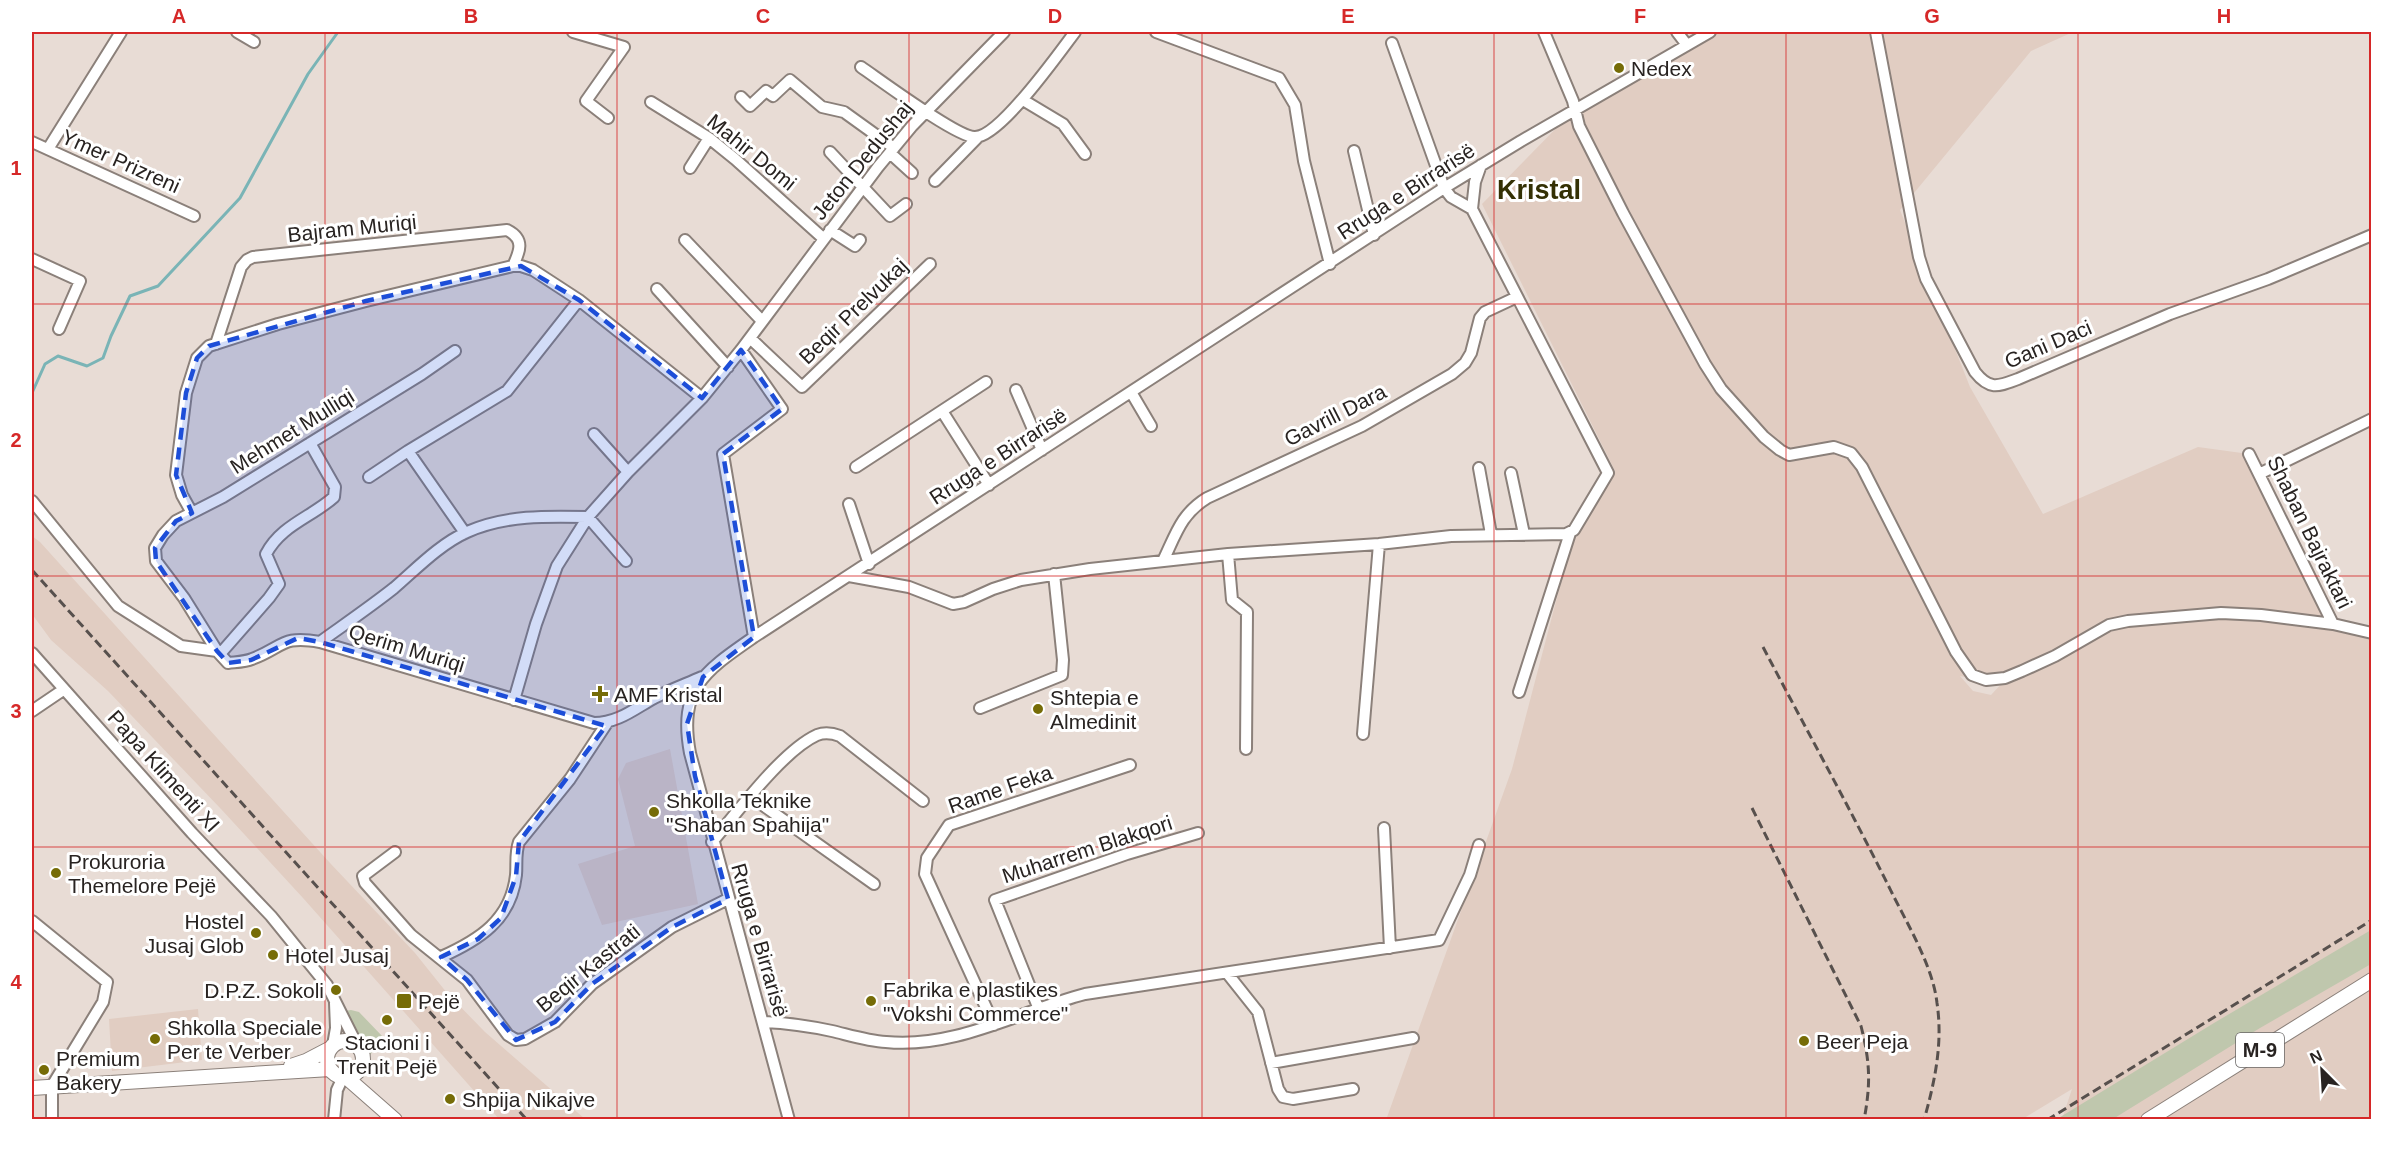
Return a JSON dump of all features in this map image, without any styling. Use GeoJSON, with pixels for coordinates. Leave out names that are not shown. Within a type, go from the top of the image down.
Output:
{"type":"FeatureCollection","features":[{"type":"Feature","properties":{"kind":"main road","name":"M-9"},"geometry":{"type":"LineString","coordinates":[[2148,1119],[2372,980]]}},
{"type":"Feature","properties":{"kind":"main road"},"geometry":{"type":"LineString","coordinates":[[266,1074],[306,1061],[348,1040],[357,1045]]}},
{"type":"Feature","properties":{"kind":"main road","name":"Papa Klimenti XI"},"geometry":{"type":"LineString","coordinates":[[357,1045],[363,1056],[362,1064],[370,1087],[381,1107]]}},
{"type":"Feature","properties":{"kind":"main road","name":"Papa Klimenti XI"},"geometry":{"type":"LineString","coordinates":[[331,1047],[327,1059],[338,1073]]}},
{"type":"Feature","properties":{"kind":"main road"},"geometry":{"type":"LineString","coordinates":[[32,1088],[266,1074],[356,1073],[362,1064]]}},
{"type":"Feature","properties":{"kind":"main road"},"geometry":{"type":"LineString","coordinates":[[338,1073],[395,1119]]}},
{"type":"Feature","properties":{"kind":"street"},"geometry":{"type":"LineString","coordinates":[[48,149],[121,32]]}},
{"type":"Feature","properties":{"kind":"street"},"geometry":{"type":"LineString","coordinates":[[237,32],[254,42]]}},
{"type":"Feature","properties":{"kind":"street"},"geometry":{"type":"LineString","coordinates":[[573,32],[624,47],[586,101],[608,118]]}},
{"type":"Feature","properties":{"kind":"street","name":"Jeton Dedushaj"},"geometry":{"type":"LineString","coordinates":[[513,700],[556,566],[588,517],[628,472],[702,398],[892,151],[925,112],[1004,32]]}},
{"type":"Feature","properties":{"kind":"street"},"geometry":{"type":"LineString","coordinates":[[935,181],[977,138],[992,129],[1023,100],[1076,32]]}},
{"type":"Feature","properties":{"kind":"street"},"geometry":{"type":"LineString","coordinates":[[1156,32],[1279,78],[1295,105],[1304,161],[1330,264]]}},
{"type":"Feature","properties":{"kind":"street"},"geometry":{"type":"LineString","coordinates":[[1544,32],[1575,110],[1579,126],[1623,213],[1705,364],[1721,388],[1764,437],[1789,455],[1834,447],[1851,453],[1862,467],[1956,652],[1972,675],[1986,680],[2005,678],[2055,656],[2109,626],[2128,621],[2221,613],[2261,615],[2333,624]]}},
{"type":"Feature","properties":{"kind":"street"},"geometry":{"type":"LineString","coordinates":[[1677,32],[1687,45]]}},
{"type":"Feature","properties":{"kind":"street","name":"Rruga e Birrarisë"},"geometry":{"type":"LineString","coordinates":[[789,1119],[764,1022],[712,843],[687,737],[689,707],[694,691],[703,677],[714,665],[754,637],[1444,188],[1710,32]]}},
{"type":"Feature","properties":{"kind":"street","name":"Gani Daci"},"geometry":{"type":"LineString","coordinates":[[1876,32],[1919,257],[1926,279],[1983,382],[2002,385],[2018,379],[2170,314],[2268,279],[2372,235]]}},
{"type":"Feature","properties":{"kind":"street"},"geometry":{"type":"LineString","coordinates":[[1392,43],[1444,188],[1451,198],[1472,209]]}},
{"type":"Feature","properties":{"kind":"street"},"geometry":{"type":"LineString","coordinates":[[861,67],[925,112],[968,136],[977,138]]}},
{"type":"Feature","properties":{"kind":"street"},"geometry":{"type":"LineString","coordinates":[[741,97],[750,106],[766,91],[773,96],[790,80],[822,107],[844,112],[892,151],[912,172]]}},
{"type":"Feature","properties":{"kind":"street"},"geometry":{"type":"LineString","coordinates":[[1023,100],[1063,124],[1085,154]]}},
{"type":"Feature","properties":{"kind":"street","name":"Mahir Domi"},"geometry":{"type":"LineString","coordinates":[[651,102],[709,138],[827,234],[855,246],[860,240]]}},
{"type":"Feature","properties":{"kind":"street"},"geometry":{"type":"LineString","coordinates":[[690,168],[709,138]]}},
{"type":"Feature","properties":{"kind":"street","name":"Ymer Prizreni"},"geometry":{"type":"LineString","coordinates":[[32,142],[194,216]]}},
{"type":"Feature","properties":{"kind":"street"},"geometry":{"type":"LineString","coordinates":[[1354,151],[1374,235]]}},
{"type":"Feature","properties":{"kind":"street"},"geometry":{"type":"LineString","coordinates":[[830,152],[890,216],[906,204]]}},
{"type":"Feature","properties":{"kind":"street"},"geometry":{"type":"LineString","coordinates":[[1481,165],[1475,182],[1472,209],[1608,473],[1570,533],[1519,692]]}},
{"type":"Feature","properties":{"kind":"street","name":"Bajram Muriqi"},"geometry":{"type":"LineString","coordinates":[[192,513],[182,495],[176,475],[186,393],[197,358],[209,346],[216,344],[278,324],[513,266],[521,243],[516,235],[507,230],[253,257],[241,267],[216,344]]}},
{"type":"Feature","properties":{"kind":"street"},"geometry":{"type":"LineString","coordinates":[[685,240],[762,321]]}},
{"type":"Feature","properties":{"kind":"street"},"geometry":{"type":"LineString","coordinates":[[32,259],[80,281],[59,329]]}},
{"type":"Feature","properties":{"kind":"street","name":"Beqir Prelvukaj"},"geometry":{"type":"LineString","coordinates":[[750,338],[802,387],[930,264]]}},
{"type":"Feature","properties":{"kind":"street"},"geometry":{"type":"LineString","coordinates":[[513,266],[533,270],[579,300],[702,398]]}},
{"type":"Feature","properties":{"kind":"street"},"geometry":{"type":"LineString","coordinates":[[657,289],[728,367]]}},
{"type":"Feature","properties":{"kind":"street","name":"Gavrill Dara"},"geometry":{"type":"LineString","coordinates":[[1163,561],[1182,521],[1192,508],[1207,498],[1362,426],[1452,374],[1465,363],[1472,353],[1480,318],[1485,312],[1517,297]]}},
{"type":"Feature","properties":{"kind":"street"},"geometry":{"type":"LineString","coordinates":[[369,477],[507,391],[579,300]]}},
{"type":"Feature","properties":{"kind":"street"},"geometry":{"type":"LineString","coordinates":[[741,350],[782,409],[723,454],[754,637]]}},
{"type":"Feature","properties":{"kind":"street","name":"Mehmet Mulliqi"},"geometry":{"type":"LineString","coordinates":[[219,652],[184,598],[156,561],[155,548],[176,521],[223,497],[422,374],[455,351]]}},
{"type":"Feature","properties":{"kind":"street"},"geometry":{"type":"LineString","coordinates":[[856,467],[986,382]]}},
{"type":"Feature","properties":{"kind":"street"},"geometry":{"type":"LineString","coordinates":[[1016,390],[1042,450]]}},
{"type":"Feature","properties":{"kind":"street"},"geometry":{"type":"LineString","coordinates":[[1131,392],[1151,426]]}},
{"type":"Feature","properties":{"kind":"street"},"geometry":{"type":"LineString","coordinates":[[942,411],[989,485]]}},
{"type":"Feature","properties":{"kind":"street"},"geometry":{"type":"LineString","coordinates":[[2259,474],[2372,419]]}},
{"type":"Feature","properties":{"kind":"street"},"geometry":{"type":"LineString","coordinates":[[594,434],[628,472]]}},
{"type":"Feature","properties":{"kind":"street"},"geometry":{"type":"LineString","coordinates":[[32,501],[118,606],[181,646],[219,652],[279,584],[266,554],[270,546],[295,522],[334,497],[334,487],[310,443]]}},
{"type":"Feature","properties":{"kind":"street"},"geometry":{"type":"LineString","coordinates":[[408,451],[465,533]]}},
{"type":"Feature","properties":{"kind":"street","name":"Shaban Bajraktari"},"geometry":{"type":"LineString","coordinates":[[2249,454],[2333,624],[2372,633]]}},
{"type":"Feature","properties":{"kind":"street"},"geometry":{"type":"LineString","coordinates":[[1479,468],[1491,534]]}},
{"type":"Feature","properties":{"kind":"street"},"geometry":{"type":"LineString","coordinates":[[1510,473],[1524,534]]}},
{"type":"Feature","properties":{"kind":"street"},"geometry":{"type":"LineString","coordinates":[[849,504],[868,564]]}},
{"type":"Feature","properties":{"kind":"street"},"geometry":{"type":"LineString","coordinates":[[320,642],[465,533],[492,523],[520,518],[588,517],[626,561]]}},
{"type":"Feature","properties":{"kind":"street"},"geometry":{"type":"LineString","coordinates":[[849,576],[909,587],[953,604],[1022,580],[1163,561],[1491,534],[1570,533]]}},
{"type":"Feature","properties":{"kind":"street"},"geometry":{"type":"LineString","coordinates":[[1363,734],[1379,544]]}},
{"type":"Feature","properties":{"kind":"street"},"geometry":{"type":"LineString","coordinates":[[1228,554],[1232,600],[1247,612],[1246,749]]}},
{"type":"Feature","properties":{"kind":"street"},"geometry":{"type":"LineString","coordinates":[[980,708],[1062,675],[1064,660],[1054,574]]}},
{"type":"Feature","properties":{"kind":"street","name":"Qerim Muriqi"},"geometry":{"type":"LineString","coordinates":[[219,652],[228,663],[251,660],[276,645],[298,638],[320,642],[583,721],[607,723]]}},
{"type":"Feature","properties":{"kind":"street","name":"Papa Klimenti XI"},"geometry":{"type":"LineString","coordinates":[[32,653],[192,833],[271,916],[327,985],[357,1045]]}},
{"type":"Feature","properties":{"kind":"street"},"geometry":{"type":"LineString","coordinates":[[441,957],[478,939],[501,918],[514,884],[516,849],[519,842],[570,779],[607,723],[655,698],[703,677]]}},
{"type":"Feature","properties":{"kind":"street"},"geometry":{"type":"LineString","coordinates":[[32,711],[63,690]]}},
{"type":"Feature","properties":{"kind":"street"},"geometry":{"type":"LineString","coordinates":[[712,843],[776,768],[817,735],[829,732],[840,736],[923,801]]}},
{"type":"Feature","properties":{"kind":"street","name":"Rame Feka"},"geometry":{"type":"LineString","coordinates":[[994,1025],[925,874],[927,858],[949,825],[1130,765]]}},
{"type":"Feature","properties":{"kind":"street"},"geometry":{"type":"LineString","coordinates":[[750,796],[874,884]]}},
{"type":"Feature","properties":{"kind":"street"},"geometry":{"type":"LineString","coordinates":[[1384,828],[1390,948]]}},
{"type":"Feature","properties":{"kind":"street","name":"Muharrem Blakqori"},"geometry":{"type":"LineString","coordinates":[[1038,1007],[995,900],[1127,854],[1198,833]]}},
{"type":"Feature","properties":{"kind":"street"},"geometry":{"type":"LineString","coordinates":[[764,1022],[796,1024],[885,1042],[914,1042],[964,1034],[994,1025],[1038,1007],[1085,994],[1439,940],[1470,875],[1479,845]]}},
{"type":"Feature","properties":{"kind":"street","name":"Beqir Kastrati"},"geometry":{"type":"LineString","coordinates":[[395,852],[363,876],[365,883],[411,935],[467,980],[508,1035],[516,1040],[525,1039],[555,1022],[592,984],[628,956],[672,927],[728,898]]}},
{"type":"Feature","properties":{"kind":"street"},"geometry":{"type":"LineString","coordinates":[[32,921],[107,982],[103,1002],[52,1086],[52,1119]]}},
{"type":"Feature","properties":{"kind":"street"},"geometry":{"type":"LineString","coordinates":[[1227,973],[1258,1012],[1278,1089],[1283,1097],[1293,1099],[1353,1089]]}},
{"type":"Feature","properties":{"kind":"street","name":"Papa Klimenti XI"},"geometry":{"type":"LineString","coordinates":[[331,1047],[336,1028],[334,999]]}},
{"type":"Feature","properties":{"kind":"street"},"geometry":{"type":"LineString","coordinates":[[1271,1063],[1413,1038]]}},
{"type":"Feature","properties":{"kind":"street"},"geometry":{"type":"LineString","coordinates":[[334,1119],[338,1073]]}},
{"type":"Feature","properties":{"kind":"highlighted area"},"geometry":{"type":"Polygon","coordinates":[[[521,266],[579,300],[702,398],[741,350],[782,409],[723,454],[754,637],[703,677],[687,724],[695,776],[728,899],[672,927],[592,984],[555,1022],[516,1040],[467,980],[441,957],[478,939],[501,918],[516,876],[519,842],[606,726],[320,642],[298,638],[251,660],[228,663],[217,651],[156,561],[155,548],[176,521],[192,513],[176,475],[186,393],[197,358],[209,346],[366,301],[521,266]]]}},
{"type":"Feature","properties":{"kind":"shaded area"},"geometry":{"type":"Polygon","coordinates":[[[1710,32],[2073,32],[2031,51],[1900,210],[1970,387],[2043,514],[2198,447],[2249,454],[2333,624],[2371,633],[2371,1119],[2062,1119],[2072,1089],[2021,1120],[1386,1120],[1512,769],[1570,548],[1615,471],[1482,204],[1575,109],[1710,32]],[[1960,676],[1973,691],[1991,695],[2004,681],[1960,676]]]}},
{"type":"Feature","properties":{"kind":"shaded area"},"geometry":{"type":"Polygon","coordinates":[[[32,536],[40,542],[330,863],[415,953],[447,993],[485,1032],[585,1119],[499,1119],[221,809],[108,691],[51,640],[32,614],[32,536]]]}},
{"type":"Feature","properties":{"kind":"shaded area","name":"Shkolla Teknike \"Shaban Spahija\""},"geometry":{"type":"Polygon","coordinates":[[[670,749],[698,904],[602,925],[578,864],[635,846],[618,779],[626,763],[670,749]]]}},
{"type":"Feature","properties":{"kind":"shaded area","name":"Shkolla Speciale Per te Verber"},"geometry":{"type":"Polygon","coordinates":[[[198,1009],[202,1060],[112,1071],[109,1019],[198,1009]]]}},
{"type":"Feature","properties":{"kind":"green space"},"geometry":{"type":"Polygon","coordinates":[[[2371,930],[2371,964],[2260,1028],[2113,1119],[2057,1119],[2214,1023],[2371,930]]]}},
{"type":"Feature","properties":{"kind":"green space"},"geometry":{"type":"Polygon","coordinates":[[[345,1011],[359,1012],[383,1037],[368,1058],[345,1011]]]}},
{"type":"Feature","properties":{"kind":"waterway"},"geometry":{"type":"LineString","coordinates":[[32,393],[45,364],[58,356],[87,366],[103,358],[130,296],[158,286],[240,198],[308,74],[338,32]]}},
{"type":"Feature","properties":{"kind":"railway"},"geometry":{"type":"LineString","coordinates":[[32,570],[527,1120]]}},
{"type":"Feature","properties":{"kind":"railway"},"geometry":{"type":"LineString","coordinates":[[1763,647],[1845,800],[1931,975],[1937,1003],[1939,1033],[1935,1076],[1924,1120]]}},
{"type":"Feature","properties":{"kind":"railway"},"geometry":{"type":"LineString","coordinates":[[1752,808],[1861,1026],[1868,1073],[1868,1095],[1864,1120]]}},
{"type":"Feature","properties":{"kind":"railway"},"geometry":{"type":"LineString","coordinates":[[2047,1120],[2372,920]]}},
{"type":"Feature","properties":{"kind":"place","name":"Nedex"},"geometry":{"type":"Point","coordinates":[1619,68]}},
{"type":"Feature","properties":{"kind":"place","name":"AMF Kristal"},"geometry":{"type":"Point","coordinates":[600,694]}},
{"type":"Feature","properties":{"kind":"place","name":"Shtepia e Almedinit"},"geometry":{"type":"Point","coordinates":[1038,709]}},
{"type":"Feature","properties":{"kind":"place","name":"Shkolla Teknike \"Shaban Spahija\""},"geometry":{"type":"Point","coordinates":[654,812]}},
{"type":"Feature","properties":{"kind":"place","name":"Prokuroria Themelore Pejë"},"geometry":{"type":"Point","coordinates":[56,873]}},
{"type":"Feature","properties":{"kind":"place","name":"Hostel Jusaj Glob"},"geometry":{"type":"Point","coordinates":[256,933]}},
{"type":"Feature","properties":{"kind":"place","name":"Hotel Jusaj"},"geometry":{"type":"Point","coordinates":[273,955]}},
{"type":"Feature","properties":{"kind":"place","name":"D.P.Z. Sokoli"},"geometry":{"type":"Point","coordinates":[336,990]}},
{"type":"Feature","properties":{"kind":"place","name":"Pejë"},"geometry":{"type":"Point","coordinates":[404,1001]}},
{"type":"Feature","properties":{"kind":"place","name":"Fabrika e plastikes \"Vokshi Commerce\""},"geometry":{"type":"Point","coordinates":[871,1001]}},
{"type":"Feature","properties":{"kind":"place","name":"Stacioni i Trenit Pejë"},"geometry":{"type":"Point","coordinates":[387,1020]}},
{"type":"Feature","properties":{"kind":"place","name":"Shkolla Speciale Per te Verber"},"geometry":{"type":"Point","coordinates":[155,1039]}},
{"type":"Feature","properties":{"kind":"place","name":"Beer Peja"},"geometry":{"type":"Point","coordinates":[1804,1041]}},
{"type":"Feature","properties":{"kind":"place","name":"Premium Bakery"},"geometry":{"type":"Point","coordinates":[44,1070]}},
{"type":"Feature","properties":{"kind":"place","name":"Shpija Nikajve"},"geometry":{"type":"Point","coordinates":[450,1099]}},
{"type":"Feature","properties":{"kind":"district","name":"Kristal"},"geometry":{"type":"Point","coordinates":[1539,190]}}]}
